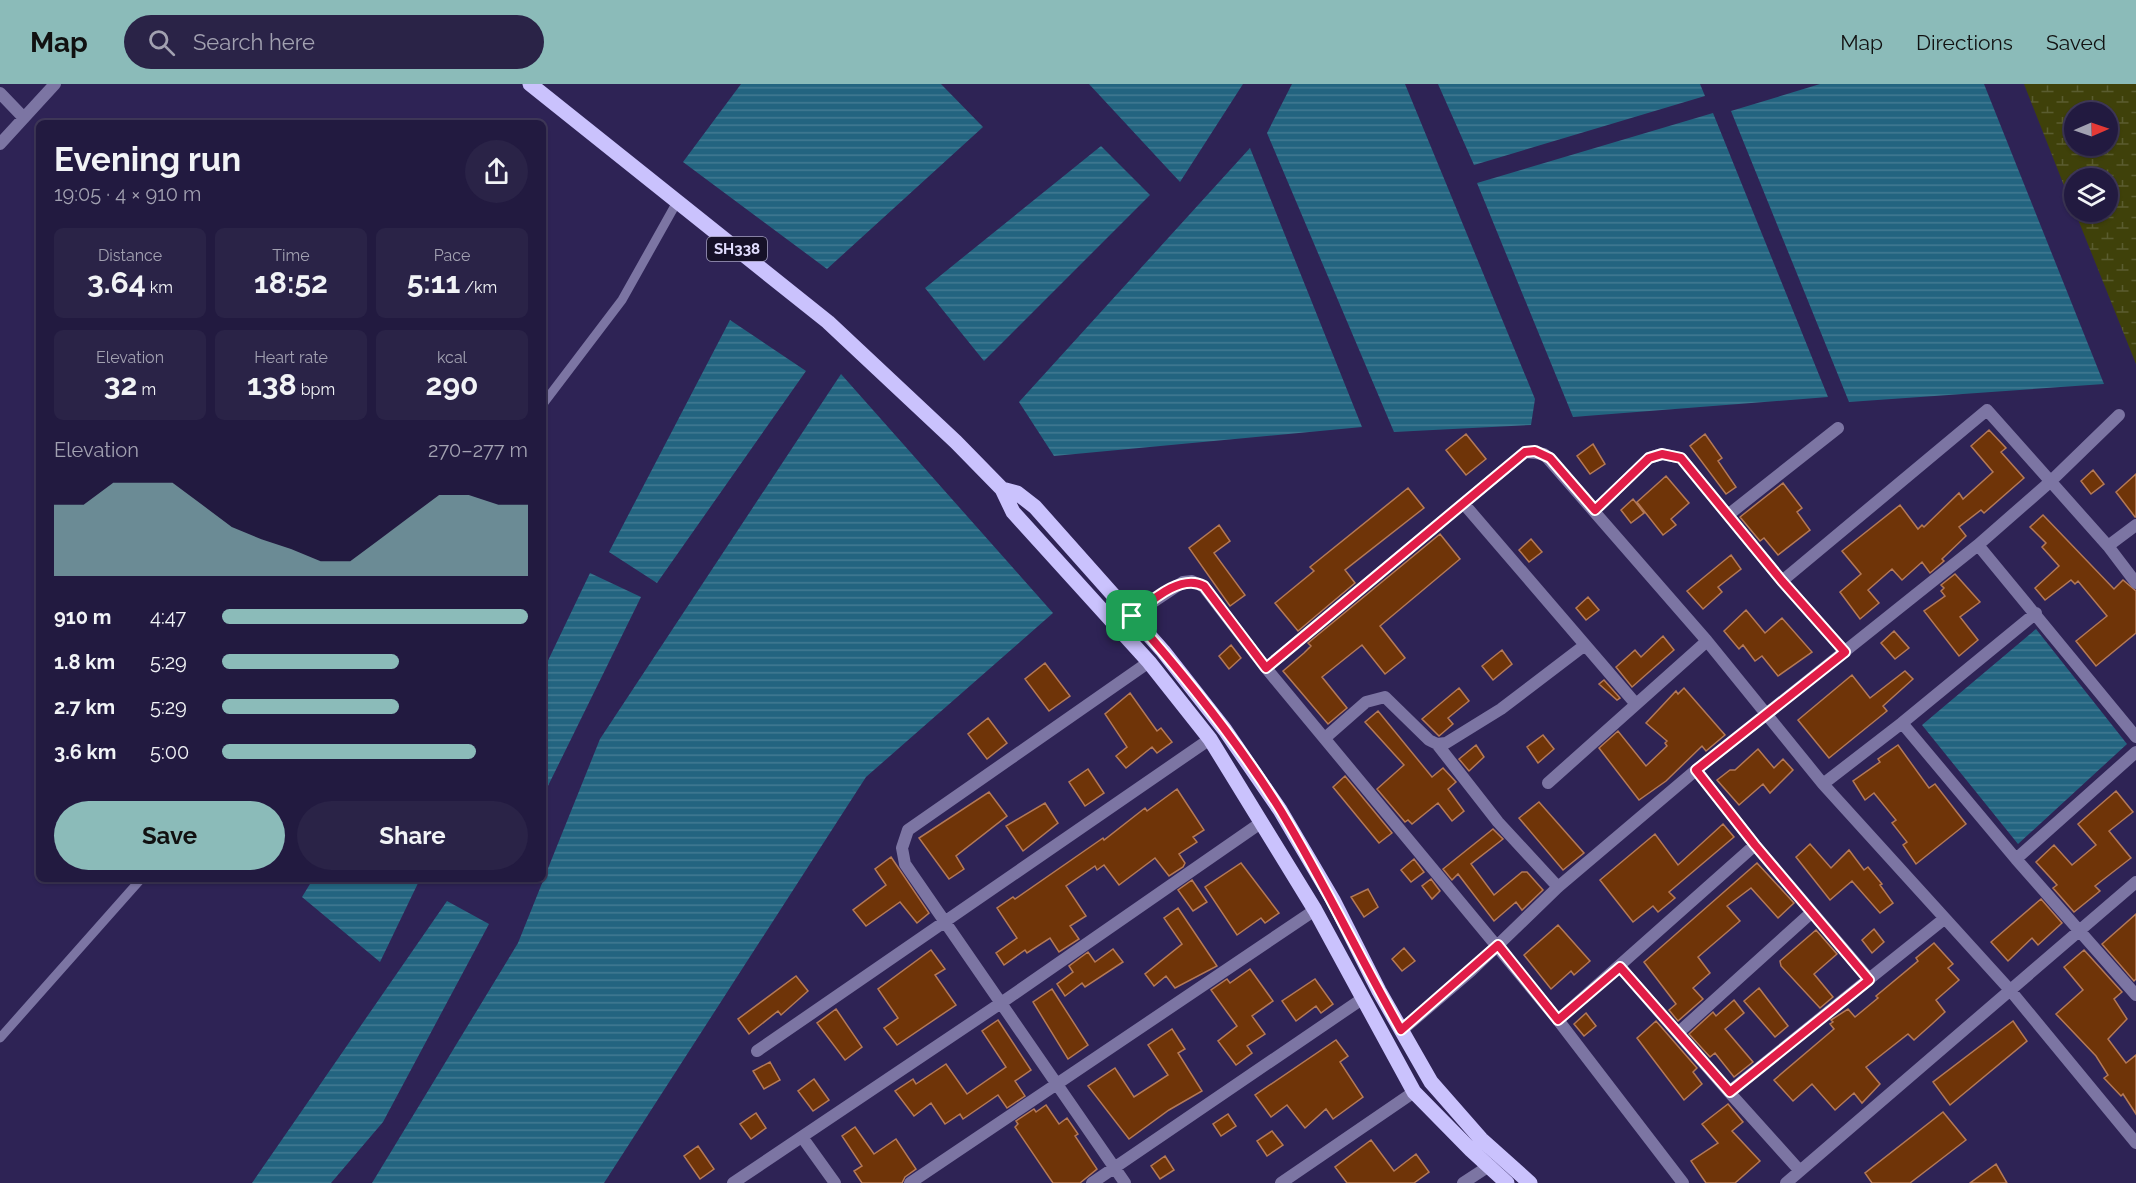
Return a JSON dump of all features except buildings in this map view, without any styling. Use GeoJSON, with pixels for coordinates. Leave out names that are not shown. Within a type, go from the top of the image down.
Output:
{"type":"FeatureCollection","features":[{"type":"Feature","properties":{"kind":"main road","name":"SH338"},"geometry":{"type":"LineString","coordinates":[[530,84],[828,322],[937,422],[1002,489],[1012,512],[1149,662],[1210,739],[1315,910],[1414,1092],[1507,1183]]}},
{"type":"Feature","properties":{"kind":"main road","name":"SH338"},"geometry":{"type":"LineString","coordinates":[[1002,489],[1017,493],[1035,507],[1132,616],[1218,721],[1280,810],[1332,900],[1401,1030],[1439,1093],[1481,1139],[1530,1183]]}},
{"type":"Feature","properties":{"kind":"street"},"geometry":{"type":"LineString","coordinates":[[0,144],[55,84]]}},
{"type":"Feature","properties":{"kind":"street"},"geometry":{"type":"LineString","coordinates":[[0,93],[24,118]]}},
{"type":"Feature","properties":{"kind":"street"},"geometry":{"type":"LineString","coordinates":[[1782,581],[1987,410],[2108,546],[2136,583]]}},
{"type":"Feature","properties":{"kind":"street"},"geometry":{"type":"LineString","coordinates":[[1401,1030],[1471,971],[1558,887],[1696,770],[1978,544],[2051,481],[2120,415]]}},
{"type":"Feature","properties":{"kind":"street"},"geometry":{"type":"LineString","coordinates":[[1728,515],[1838,429]]}},
{"type":"Feature","properties":{"kind":"street"},"geometry":{"type":"LineString","coordinates":[[1266,668],[1525,452],[1535,451],[1550,458],[1707,641],[1823,784],[2010,990],[2136,1143]]}},
{"type":"Feature","properties":{"kind":"street"},"geometry":{"type":"LineString","coordinates":[[1595,510],[1649,458],[1672,455],[1681,458],[1782,581],[1845,652]]}},
{"type":"Feature","properties":{"kind":"street"},"geometry":{"type":"LineString","coordinates":[[1464,504],[1635,703]]}},
{"type":"Feature","properties":{"kind":"street"},"geometry":{"type":"LineString","coordinates":[[2108,546],[2136,525]]}},
{"type":"Feature","properties":{"kind":"street"},"geometry":{"type":"LineString","coordinates":[[1978,544],[2136,737]]}},
{"type":"Feature","properties":{"kind":"street"},"geometry":{"type":"LineString","coordinates":[[1132,616],[1183,582],[1198,583],[1204,586],[1266,668],[1498,945],[1683,1183]]}},
{"type":"Feature","properties":{"kind":"street"},"geometry":{"type":"LineString","coordinates":[[1823,784],[1902,723],[2036,613]]}},
{"type":"Feature","properties":{"kind":"street"},"geometry":{"type":"LineString","coordinates":[[1548,783],[1707,641]]}},
{"type":"Feature","properties":{"kind":"street"},"geometry":{"type":"LineString","coordinates":[[1437,744],[1455,739],[1502,709],[1585,645]]}},
{"type":"Feature","properties":{"kind":"street"},"geometry":{"type":"LineString","coordinates":[[1125,1183],[905,864],[902,848],[908,830],[1149,662]]}},
{"type":"Feature","properties":{"kind":"street"},"geometry":{"type":"LineString","coordinates":[[1325,738],[1366,702],[1385,697],[1437,744],[1498,822],[1558,887]]}},
{"type":"Feature","properties":{"kind":"street"},"geometry":{"type":"LineString","coordinates":[[1902,723],[2016,859],[2136,995]]}},
{"type":"Feature","properties":{"kind":"street"},"geometry":{"type":"LineString","coordinates":[[757,1051],[944,920],[1210,739]]}},
{"type":"Feature","properties":{"kind":"street"},"geometry":{"type":"LineString","coordinates":[[2016,859],[2136,752]]}},
{"type":"Feature","properties":{"kind":"street"},"geometry":{"type":"LineString","coordinates":[[1696,770],[1755,845],[1869,980]]}},
{"type":"Feature","properties":{"kind":"street"},"geometry":{"type":"LineString","coordinates":[[733,1183],[1001,1003],[1262,822]]}},
{"type":"Feature","properties":{"kind":"street"},"geometry":{"type":"LineString","coordinates":[[1558,1020],[1755,845]]}},
{"type":"Feature","properties":{"kind":"street"},"geometry":{"type":"LineString","coordinates":[[1786,1183],[2136,882]]}},
{"type":"Feature","properties":{"kind":"street"},"geometry":{"type":"LineString","coordinates":[[910,1183],[1315,910]]}},
{"type":"Feature","properties":{"kind":"street"},"geometry":{"type":"LineString","coordinates":[[1678,1033],[1812,912]]}},
{"type":"Feature","properties":{"kind":"street"},"geometry":{"type":"LineString","coordinates":[[1730,1092],[1944,919]]}},
{"type":"Feature","properties":{"kind":"street"},"geometry":{"type":"LineString","coordinates":[[1620,967],[1800,1171]]}},
{"type":"Feature","properties":{"kind":"street"},"geometry":{"type":"LineString","coordinates":[[1092,1183],[1362,999]]}},
{"type":"Feature","properties":{"kind":"street"},"geometry":{"type":"LineString","coordinates":[[1281,1183],[1414,1092]]}},
{"type":"Feature","properties":{"kind":"street"},"geometry":{"type":"LineString","coordinates":[[802,1137],[835,1183]]}},
{"type":"Feature","properties":{"kind":"street"},"geometry":{"type":"LineString","coordinates":[[1463,1183],[1489,1166]]}},
{"type":"Feature","properties":{"kind":"lane"},"geometry":{"type":"LineString","coordinates":[[546,400],[622,300],[677,202]]}},
{"type":"Feature","properties":{"kind":"lane"},"geometry":{"type":"LineString","coordinates":[[0,1038],[138,882]]}},
{"type":"Feature","properties":{"kind":"green space"},"geometry":{"type":"Polygon","coordinates":[[[2024,84],[2136,84],[2136,364],[2079,222],[2118,222],[2118,168],[2064,168],[2064,186],[2024,84]]]}},
{"type":"Feature","properties":{"kind":"water"},"geometry":{"type":"Polygon","coordinates":[[[741,84],[941,84],[983,127],[827,269],[683,162],[741,84]]]}},
{"type":"Feature","properties":{"kind":"water"},"geometry":{"type":"Polygon","coordinates":[[[1089,84],[1243,84],[1180,182],[1089,84]]]}},
{"type":"Feature","properties":{"kind":"water"},"geometry":{"type":"Polygon","coordinates":[[[1292,84],[1405,84],[1535,399],[1531,425],[1394,432],[1267,133],[1292,84]]]}},
{"type":"Feature","properties":{"kind":"water"},"geometry":{"type":"Polygon","coordinates":[[[1438,84],[1700,84],[1705,96],[1474,165],[1438,84]]]}},
{"type":"Feature","properties":{"kind":"water"},"geometry":{"type":"Polygon","coordinates":[[[1820,84],[1984,84],[2104,384],[1849,402],[1731,111],[1820,84]]]}},
{"type":"Feature","properties":{"kind":"water"},"geometry":{"type":"Polygon","coordinates":[[[1713,113],[1828,397],[1573,417],[1477,183],[1713,113]]]}},
{"type":"Feature","properties":{"kind":"water"},"geometry":{"type":"Polygon","coordinates":[[[1101,146],[1150,195],[984,361],[925,288],[1101,146]]]}},
{"type":"Feature","properties":{"kind":"water"},"geometry":{"type":"Polygon","coordinates":[[[1250,148],[1362,427],[1054,456],[1019,402],[1250,148]]]}},
{"type":"Feature","properties":{"kind":"water"},"geometry":{"type":"Polygon","coordinates":[[[730,320],[806,371],[657,583],[609,552],[730,320]]]}},
{"type":"Feature","properties":{"kind":"water"},"geometry":{"type":"Polygon","coordinates":[[[841,374],[1053,613],[866,777],[604,1183],[372,1183],[518,943],[543,882],[546,882],[546,873],[600,739],[841,374]]]}},
{"type":"Feature","properties":{"kind":"water"},"geometry":{"type":"Polygon","coordinates":[[[590,573],[641,597],[546,790],[546,665],[590,573]]]}},
{"type":"Feature","properties":{"kind":"water"},"geometry":{"type":"Polygon","coordinates":[[[2036,629],[2127,744],[2018,844],[1922,725],[2036,629]]]}},
{"type":"Feature","properties":{"kind":"water"},"geometry":{"type":"Polygon","coordinates":[[[311,882],[419,882],[380,962],[302,897],[311,882]]]}},
{"type":"Feature","properties":{"kind":"water"},"geometry":{"type":"Polygon","coordinates":[[[447,901],[489,924],[383,1122],[331,1183],[252,1183],[447,901]]]}},
{"type":"Feature","properties":{"kind":"route"},"geometry":{"type":"LineString","coordinates":[[1535,451],[1550,458],[1595,510],[1649,458],[1662,454],[1681,458],[1782,581],[1845,652],[1696,770],[1755,845],[1869,980],[1730,1092],[1620,967],[1558,1020],[1498,945],[1401,1030],[1332,900],[1280,810],[1192,686],[1132,616],[1145,605],[1183,582],[1198,583],[1204,586],[1266,668],[1525,452],[1535,451]]}}]}
